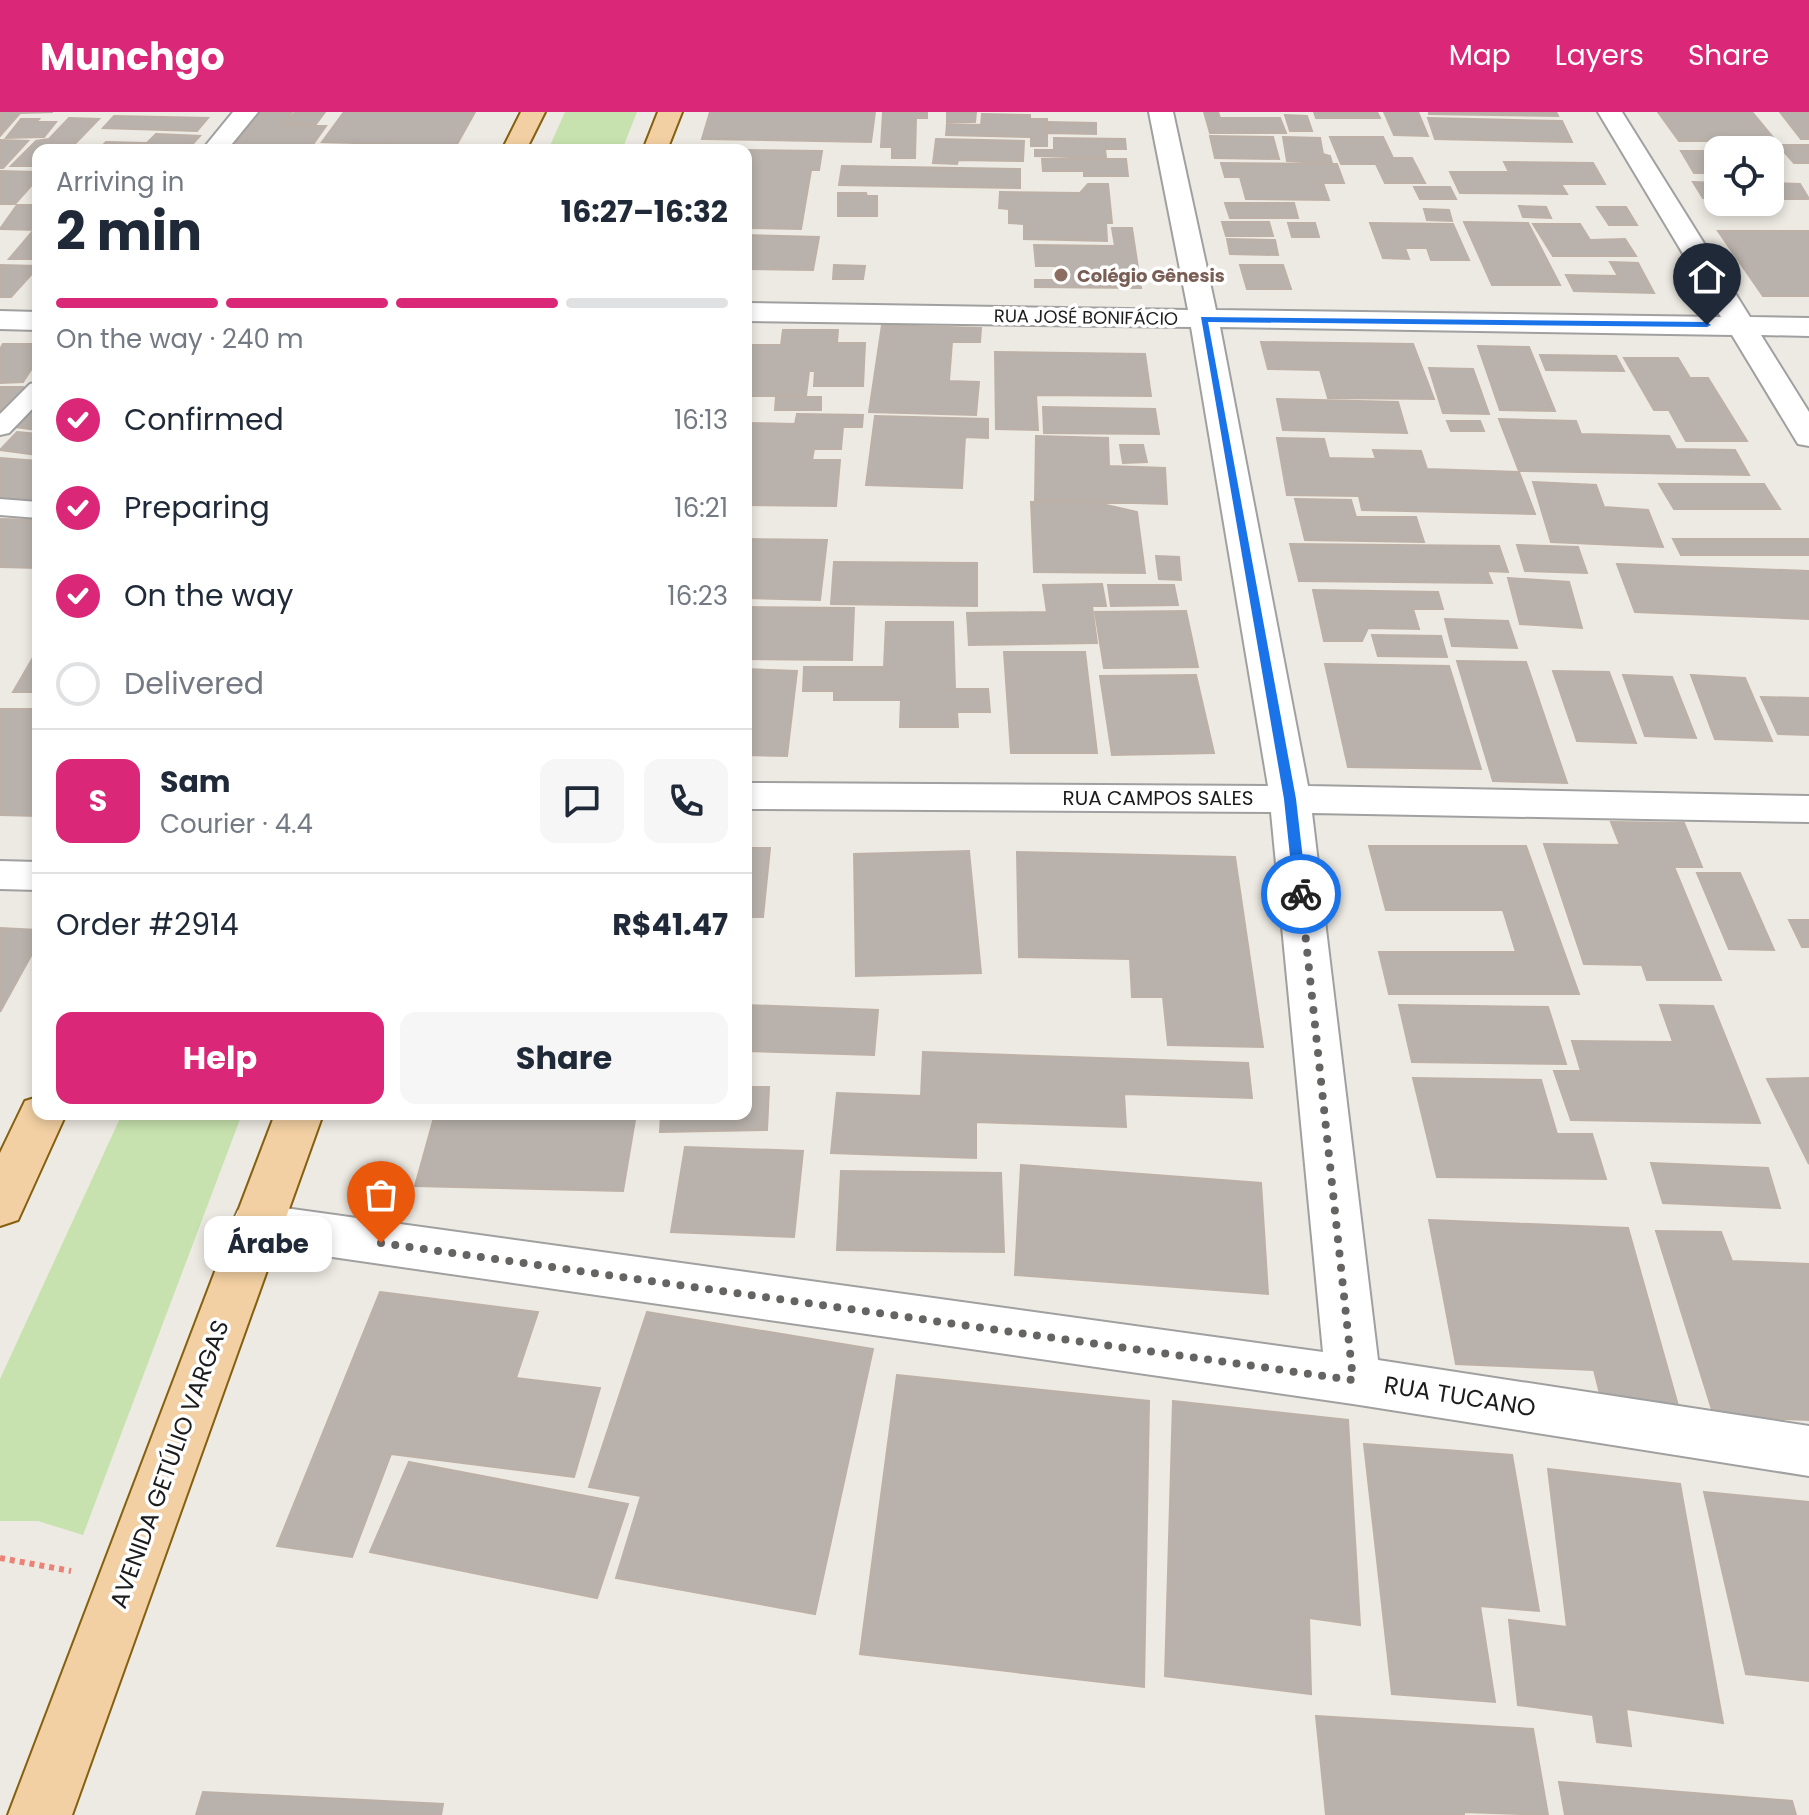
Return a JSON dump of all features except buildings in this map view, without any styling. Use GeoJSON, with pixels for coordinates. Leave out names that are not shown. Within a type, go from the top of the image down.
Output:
{"type":"FeatureCollection","features":[{"type":"Feature","properties":{"kind":"main road"},"geometry":{"type":"LineString","coordinates":[[517,144],[533,112]]}},
{"type":"Feature","properties":{"kind":"main road"},"geometry":{"type":"LineString","coordinates":[[657,144],[670,112]]}},
{"type":"Feature","properties":{"kind":"main road"},"geometry":{"type":"LineString","coordinates":[[0,1206],[39,1120]]}},
{"type":"Feature","properties":{"kind":"main road","name":"AVENIDA GETÚLIO VARGAS"},"geometry":{"type":"LineString","coordinates":[[40,1815],[297,1120]]}},
{"type":"Feature","properties":{"kind":"street"},"geometry":{"type":"LineString","coordinates":[[219,144],[246,112]]}},
{"type":"Feature","properties":{"kind":"street"},"geometry":{"type":"LineString","coordinates":[[1161,112],[1204,319],[1290,799],[1353,1380]]}},
{"type":"Feature","properties":{"kind":"street"},"geometry":{"type":"LineString","coordinates":[[1610,112],[1809,437]]}},
{"type":"Feature","properties":{"kind":"street","name":"RUA JOSÉ BONIFÁCIO"},"geometry":{"type":"LineString","coordinates":[[752,312],[1809,327]]}},
{"type":"Feature","properties":{"kind":"street"},"geometry":{"type":"LineString","coordinates":[[0,320],[32,321]]}},
{"type":"Feature","properties":{"kind":"street","name":"RUA CAMPOS SALES"},"geometry":{"type":"LineString","coordinates":[[752,796],[1290,799],[1809,809]]}},
{"type":"Feature","properties":{"kind":"street"},"geometry":{"type":"LineString","coordinates":[[0,875],[32,876]]}},
{"type":"Feature","properties":{"kind":"street","name":"RUA TUCANO"},"geometry":{"type":"LineString","coordinates":[[256,1225],[1353,1380],[1809,1451]]}},
{"type":"Feature","properties":{"kind":"lane"},"geometry":{"type":"LineString","coordinates":[[0,428],[32,395]]}},
{"type":"Feature","properties":{"kind":"lane"},"geometry":{"type":"LineString","coordinates":[[0,507],[32,510]]}},
{"type":"Feature","properties":{"kind":"path"},"geometry":{"type":"LineString","coordinates":[[0,1558],[63,1568],[121,1597]]}},
{"type":"Feature","properties":{"kind":"green space"},"geometry":{"type":"Polygon","coordinates":[[[565,112],[637,112],[624,144],[551,144],[565,112]]]}},
{"type":"Feature","properties":{"kind":"green space"},"geometry":{"type":"Polygon","coordinates":[[[119,1120],[240,1120],[83,1535],[38,1521],[0,1521],[0,1379],[119,1120]]]}},
{"type":"Feature","properties":{"kind":"way so far"},"geometry":{"type":"LineString","coordinates":[[381,1243],[1353,1380],[1301,894]]}},
{"type":"Feature","properties":{"kind":"place","name":"Colégio Gênesis"},"geometry":{"type":"Point","coordinates":[1061,275]}},
{"type":"Feature","properties":{"kind":"place","name":"Árabe"},"geometry":{"type":"Point","coordinates":[381,1243]}},
{"type":"Feature","properties":{"kind":"route"},"geometry":{"type":"LineString","coordinates":[[1301,894],[1290,799],[1204,319],[1707,325]]}}]}
